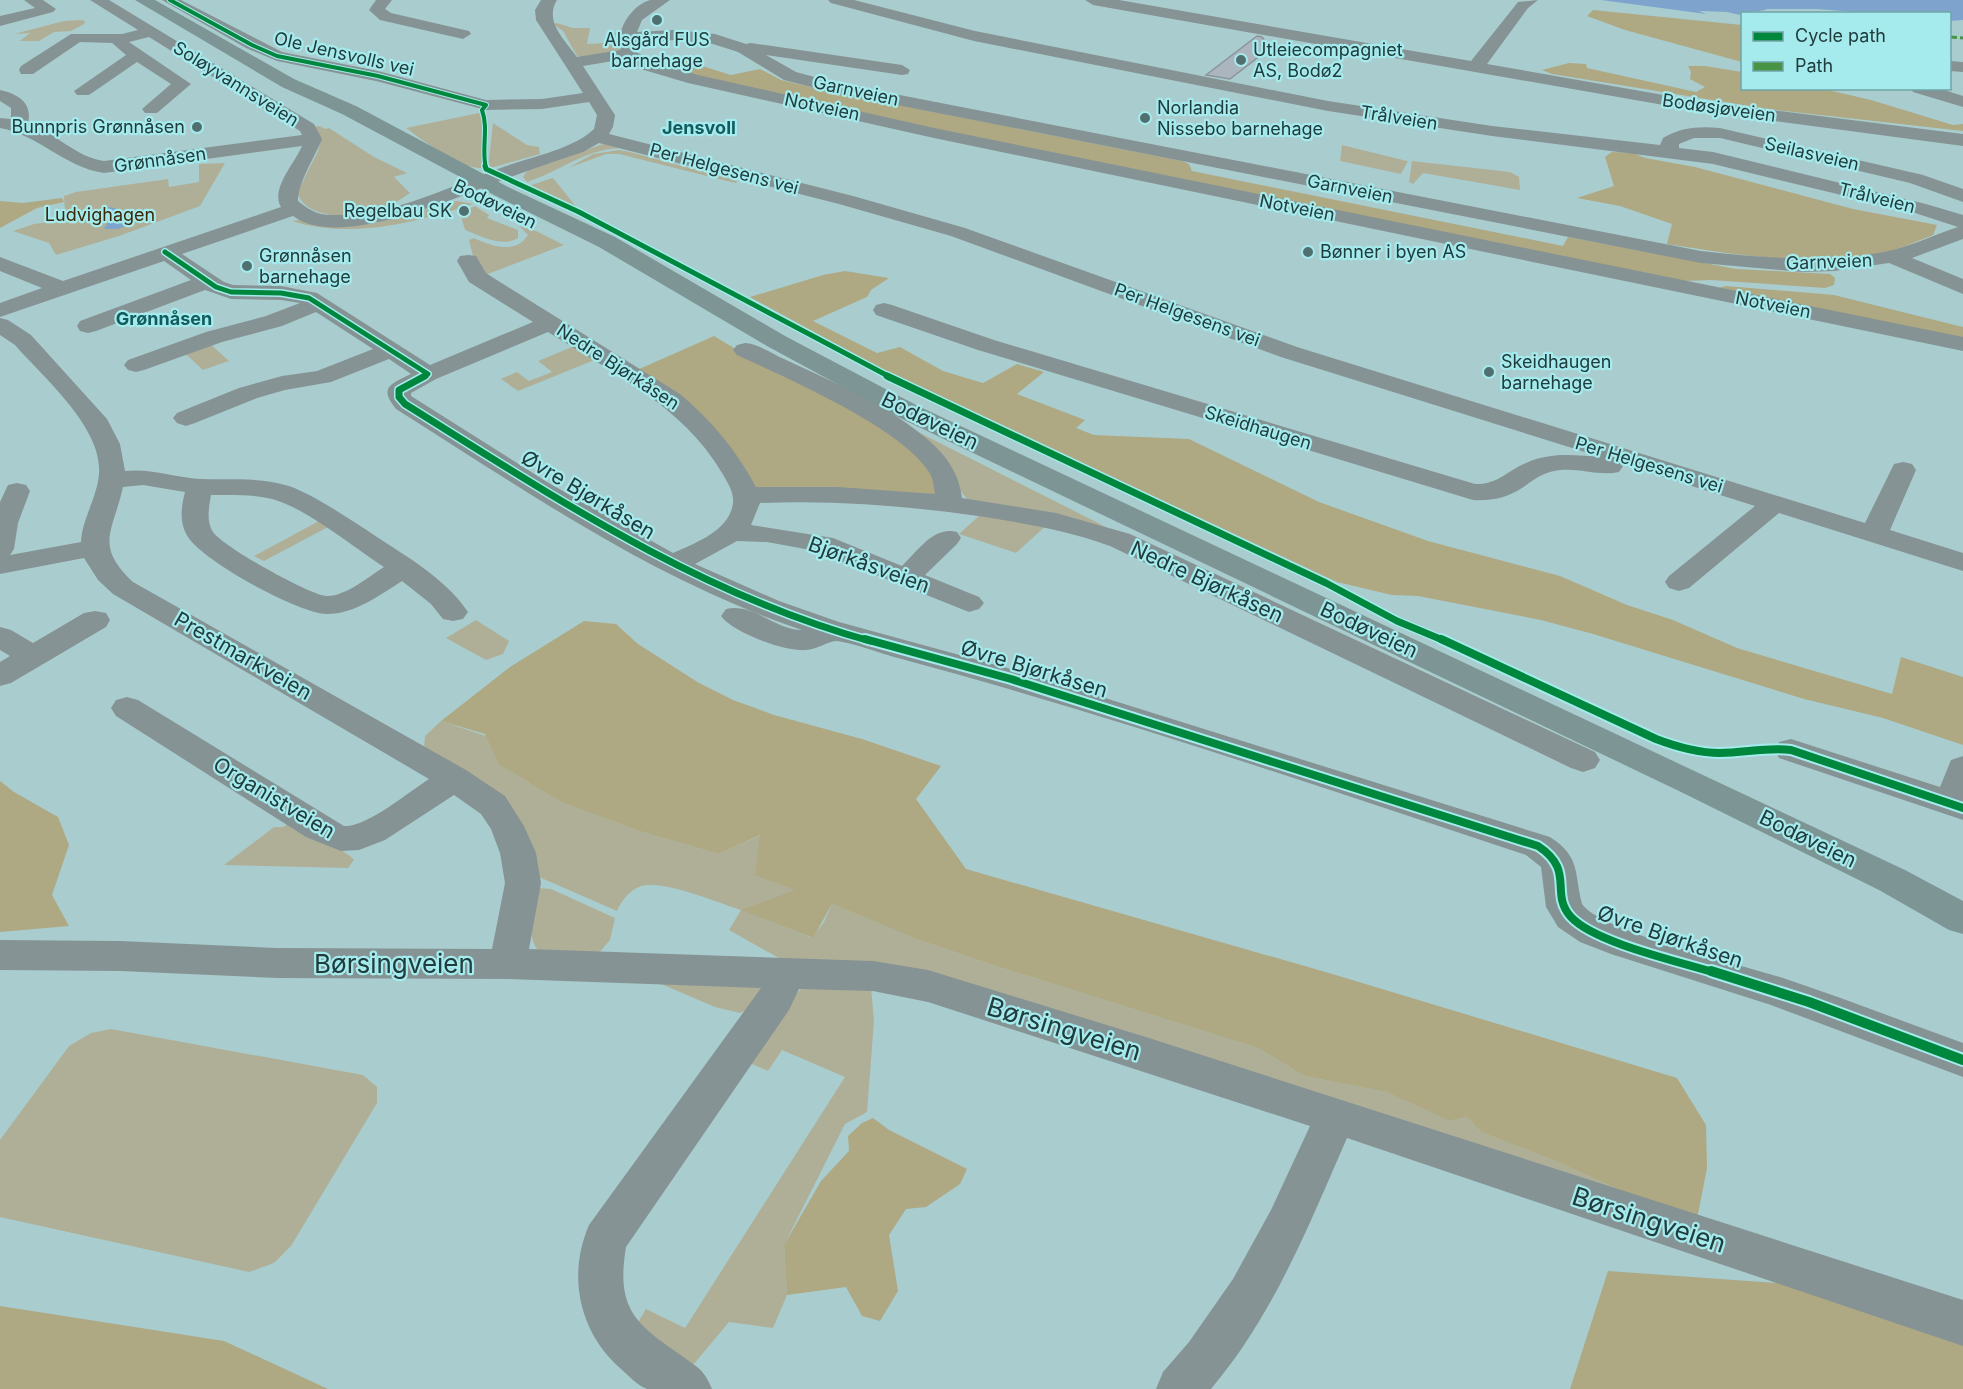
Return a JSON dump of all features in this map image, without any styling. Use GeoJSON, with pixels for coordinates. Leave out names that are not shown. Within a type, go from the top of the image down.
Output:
{"type":"FeatureCollection","features":[{"type":"Feature","properties":{"kind":"main road","name":"Bodøveien"},"geometry":{"type":"LineString","coordinates":[[143,0],[288,83],[349,110],[473,185],[907,411],[1704,788],[1892,880],[1963,919]]}},
{"type":"Feature","properties":{"kind":"street"},"geometry":{"type":"LineString","coordinates":[[0,21],[48,9],[32,0]]}},
{"type":"Feature","properties":{"kind":"street","name":"Soløyvannsveien"},"geometry":{"type":"LineString","coordinates":[[98,0],[308,128],[313,139],[311,150],[288,186],[288,202],[294,209]]}},
{"type":"Feature","properties":{"kind":"street","name":"Ole Jensvolls vei"},"geometry":{"type":"LineString","coordinates":[[170,0],[252,45],[277,56],[378,76],[486,105],[525,105],[595,96]]}},
{"type":"Feature","properties":{"kind":"street"},"geometry":{"type":"LineString","coordinates":[[384,0],[377,10],[386,17],[463,34]]}},
{"type":"Feature","properties":{"kind":"street"},"geometry":{"type":"LineString","coordinates":[[0,310],[294,209],[307,216],[333,221],[362,220],[400,210],[576,148],[597,137],[607,122],[606,115],[544,20],[543,10],[549,0]]}},
{"type":"Feature","properties":{"kind":"street"},"geometry":{"type":"LineString","coordinates":[[632,50],[629,33],[631,24],[640,14],[662,0]]}},
{"type":"Feature","properties":{"kind":"street","name":"Trålveien"},"geometry":{"type":"LineString","coordinates":[[836,0],[975,36],[1328,106],[1492,131],[1669,151],[1761,170],[1919,208],[1963,222]]}},
{"type":"Feature","properties":{"kind":"street","name":"Bodøsjøveien"},"geometry":{"type":"LineString","coordinates":[[1094,0],[1704,107],[1963,140]]}},
{"type":"Feature","properties":{"kind":"street"},"geometry":{"type":"LineString","coordinates":[[1475,68],[1522,5],[1530,0]]}},
{"type":"Feature","properties":{"kind":"street"},"geometry":{"type":"LineString","coordinates":[[1165,12],[1181,6],[1202,3]]}},
{"type":"Feature","properties":{"kind":"street","name":"Soløyvannsveien"},"geometry":{"type":"LineString","coordinates":[[27,70],[77,37],[122,39],[151,32]]}},
{"type":"Feature","properties":{"kind":"street","name":"Garnveien"},"geometry":{"type":"LineString","coordinates":[[632,50],[657,35],[695,36],[723,41],[744,49],[790,76],[831,87],[1671,252],[1734,261],[1796,266],[1847,264],[1895,258],[1963,232]]}},
{"type":"Feature","properties":{"kind":"street","name":"Soløyvannsveien"},"geometry":{"type":"LineString","coordinates":[[122,39],[120,44],[182,84],[151,109]]}},
{"type":"Feature","properties":{"kind":"street","name":"Garnveien"},"geometry":{"type":"LineString","coordinates":[[744,49],[762,48],[902,70]]}},
{"type":"Feature","properties":{"kind":"street","name":"Notveien"},"geometry":{"type":"LineString","coordinates":[[574,66],[632,50],[694,79],[989,144],[1963,344]]}},
{"type":"Feature","properties":{"kind":"street"},"geometry":{"type":"LineString","coordinates":[[83,91],[136,55]]}},
{"type":"Feature","properties":{"kind":"street"},"geometry":{"type":"LineString","coordinates":[[1925,90],[1963,102]]}},
{"type":"Feature","properties":{"kind":"street","name":"Grønnåsen"},"geometry":{"type":"LineString","coordinates":[[0,95],[15,102],[23,113],[9,124],[46,139],[76,160],[94,167],[313,139]]}},
{"type":"Feature","properties":{"kind":"street","name":"Seilasveien"},"geometry":{"type":"LineString","coordinates":[[1669,151],[1670,142],[1679,135],[1703,131],[1720,133],[1916,179],[1963,196]]}},
{"type":"Feature","properties":{"kind":"street","name":"Per Helgesens vei"},"geometry":{"type":"LineString","coordinates":[[597,137],[846,200],[968,235],[1289,352],[1963,562]]}},
{"type":"Feature","properties":{"kind":"street"},"geometry":{"type":"LineString","coordinates":[[165,252],[206,282],[231,291],[309,298],[428,374]]}},
{"type":"Feature","properties":{"kind":"street"},"geometry":{"type":"LineString","coordinates":[[1895,258],[1963,287]]}},
{"type":"Feature","properties":{"kind":"street","name":"Nedre Bjørkåsen"},"geometry":{"type":"LineString","coordinates":[[468,261],[477,277],[671,399],[689,413],[716,445],[747,495],[858,496],[949,503],[1062,520],[1120,540],[1583,760]]}},
{"type":"Feature","properties":{"kind":"street"},"geometry":{"type":"LineString","coordinates":[[0,263],[60,288]]}},
{"type":"Feature","properties":{"kind":"street"},"geometry":{"type":"LineString","coordinates":[[88,326],[206,282]]}},
{"type":"Feature","properties":{"kind":"street"},"geometry":{"type":"LineString","coordinates":[[136,365],[214,337],[274,321],[318,304]]}},
{"type":"Feature","properties":{"kind":"street","name":"Skeidhaugen"},"geometry":{"type":"LineString","coordinates":[[884,309],[1064,369],[1473,492],[1485,494],[1504,489],[1534,468],[1548,464],[1570,462],[1614,466],[1625,463],[1629,458]]}},
{"type":"Feature","properties":{"kind":"street","name":"Øvre Bjørkåsen"},"geometry":{"type":"LineString","coordinates":[[551,323],[428,374],[399,390],[399,397],[405,404],[673,574],[832,630],[1007,678],[1364,788],[1538,846],[1549,851],[1558,860],[1564,908],[1571,918],[1598,934],[1629,946],[1788,995],[1963,1060]]}},
{"type":"Feature","properties":{"kind":"street"},"geometry":{"type":"LineString","coordinates":[[0,325],[23,340],[98,424],[110,449],[111,481],[95,532],[94,548],[0,565]]}},
{"type":"Feature","properties":{"kind":"street"},"geometry":{"type":"LineString","coordinates":[[186,418],[248,393],[282,382],[322,377],[391,350]]}},
{"type":"Feature","properties":{"kind":"street"},"geometry":{"type":"LineString","coordinates":[[745,350],[902,433],[930,455],[941,469],[947,484],[949,503]]}},
{"type":"Feature","properties":{"kind":"street"},"geometry":{"type":"LineString","coordinates":[[1874,534],[1903,470]]}},
{"type":"Feature","properties":{"kind":"street"},"geometry":{"type":"LineString","coordinates":[[111,481],[143,477],[200,487],[259,488],[297,499],[403,567],[441,598],[453,612]]}},
{"type":"Feature","properties":{"kind":"street"},"geometry":{"type":"LineString","coordinates":[[200,487],[196,510],[196,522],[200,535],[211,546],[253,572],[317,605],[343,601],[403,567]]}},
{"type":"Feature","properties":{"kind":"street"},"geometry":{"type":"LineString","coordinates":[[0,549],[4,523],[17,491]]}},
{"type":"Feature","properties":{"kind":"street"},"geometry":{"type":"LineString","coordinates":[[673,574],[731,532],[745,516],[747,495]]}},
{"type":"Feature","properties":{"kind":"street"},"geometry":{"type":"LineString","coordinates":[[1679,582],[1775,503]]}},
{"type":"Feature","properties":{"kind":"street","name":"Bjørkåsveien"},"geometry":{"type":"LineString","coordinates":[[731,532],[766,534],[824,544],[969,603]]}},
{"type":"Feature","properties":{"kind":"street"},"geometry":{"type":"LineString","coordinates":[[907,577],[947,538]]}},
{"type":"Feature","properties":{"kind":"street","name":"Prestmarkveien"},"geometry":{"type":"LineString","coordinates":[[94,548],[99,563],[109,577],[123,588],[454,778],[493,805],[507,826],[518,853],[523,883],[508,964]]}},
{"type":"Feature","properties":{"kind":"street"},"geometry":{"type":"LineString","coordinates":[[0,676],[95,620]]}},
{"type":"Feature","properties":{"kind":"street"},"geometry":{"type":"LineString","coordinates":[[0,637],[32,656]]}},
{"type":"Feature","properties":{"kind":"street","name":"Organistveien"},"geometry":{"type":"LineString","coordinates":[[126,708],[318,828],[333,836],[347,839],[362,837],[378,829],[454,778]]}},
{"type":"Feature","properties":{"kind":"street"},"geometry":{"type":"LineString","coordinates":[[1791,750],[1957,805],[1963,768]]}},
{"type":"Feature","properties":{"kind":"street","name":"Børsingveien"},"geometry":{"type":"LineString","coordinates":[[0,955],[120,956],[276,963],[508,964],[788,973],[873,976],[928,986],[1963,1323]]}},
{"type":"Feature","properties":{"kind":"street"},"geometry":{"type":"LineString","coordinates":[[688,1389],[648,1362],[621,1339],[604,1312],[600,1284],[600,1260],[605,1240],[775,999],[788,973]]}},
{"type":"Feature","properties":{"kind":"street"},"geometry":{"type":"LineString","coordinates":[[1180,1389],[1204,1362],[1245,1302],[1306,1182],[1335,1117]]}},
{"type":"Feature","properties":{"kind":"green space"},"geometry":{"type":"Polygon","coordinates":[[[64,21],[85,21],[84,24],[71,31],[54,32],[39,41],[20,41],[30,33],[14,34],[64,21]]]}},
{"type":"Feature","properties":{"kind":"green space"},"geometry":{"type":"Polygon","coordinates":[[[553,24],[573,28],[590,28],[587,44],[607,43],[613,33],[619,32],[620,50],[577,56],[563,31],[553,24]]]}},
{"type":"Feature","properties":{"kind":"green space"},"geometry":{"type":"Polygon","coordinates":[[[479,113],[484,133],[481,168],[462,164],[452,159],[406,128],[479,113]]]}},
{"type":"Feature","properties":{"kind":"green space"},"geometry":{"type":"Polygon","coordinates":[[[493,123],[527,145],[539,147],[540,154],[490,168],[493,123]]]}},
{"type":"Feature","properties":{"kind":"green space"},"geometry":{"type":"Polygon","coordinates":[[[320,126],[325,129],[329,128],[374,157],[407,173],[394,177],[410,193],[386,208],[357,215],[333,215],[311,209],[297,193],[320,143],[313,127],[320,126]]]}},
{"type":"Feature","properties":{"kind":"green space"},"geometry":{"type":"Polygon","coordinates":[[[603,144],[616,145],[619,148],[582,157],[527,182],[523,177],[527,171],[603,144]]]}},
{"type":"Feature","properties":{"kind":"green space"},"geometry":{"type":"Polygon","coordinates":[[[1342,145],[1408,161],[1401,174],[1340,161],[1342,145]]]}},
{"type":"Feature","properties":{"kind":"green space"},"geometry":{"type":"Polygon","coordinates":[[[619,150],[738,181],[735,183],[619,154],[606,154],[568,168],[593,154],[619,150]]]}},
{"type":"Feature","properties":{"kind":"green space"},"geometry":{"type":"Polygon","coordinates":[[[1412,161],[1510,172],[1519,177],[1520,190],[1423,173],[1413,184],[1409,182],[1412,161]]]}},
{"type":"Feature","properties":{"kind":"green space","name":"Ludvighagen"},"geometry":{"type":"Polygon","coordinates":[[[225,163],[200,206],[119,236],[56,255],[49,243],[13,231],[34,224],[73,218],[71,211],[65,211],[64,196],[76,192],[168,179],[169,187],[199,182],[199,164],[225,163]]]}},
{"type":"Feature","properties":{"kind":"green space"},"geometry":{"type":"Polygon","coordinates":[[[554,179],[577,208],[529,186],[554,179]]]}},
{"type":"Feature","properties":{"kind":"green space"},"geometry":{"type":"Polygon","coordinates":[[[457,201],[473,204],[407,222],[361,229],[338,229],[292,221],[353,225],[376,223],[457,201]]]}},
{"type":"Feature","properties":{"kind":"green space"},"geometry":{"type":"Polygon","coordinates":[[[475,206],[489,215],[487,218],[518,230],[518,238],[512,241],[498,241],[465,230],[460,213],[475,206]]]}},
{"type":"Feature","properties":{"kind":"green space"},"geometry":{"type":"Polygon","coordinates":[[[519,226],[536,231],[564,245],[485,275],[474,260],[469,240],[474,238],[495,246],[510,247],[523,241],[528,235],[519,226]]]}},
{"type":"Feature","properties":{"kind":"green space"},"geometry":{"type":"Polygon","coordinates":[[[208,342],[229,361],[203,370],[188,356],[179,352],[208,342]]]}},
{"type":"Feature","properties":{"kind":"green space"},"geometry":{"type":"Polygon","coordinates":[[[577,345],[597,359],[518,391],[501,379],[517,372],[529,381],[552,372],[538,361],[577,345]]]}},
{"type":"Feature","properties":{"kind":"green space"},"geometry":{"type":"Polygon","coordinates":[[[914,430],[1106,527],[967,499],[914,430]]]}},
{"type":"Feature","properties":{"kind":"green space"},"geometry":{"type":"Polygon","coordinates":[[[980,515],[1049,523],[1016,553],[959,534],[980,515]]]}},
{"type":"Feature","properties":{"kind":"green space"},"geometry":{"type":"Polygon","coordinates":[[[319,521],[328,527],[264,561],[254,556],[319,521]]]}},
{"type":"Feature","properties":{"kind":"green space"},"geometry":{"type":"Polygon","coordinates":[[[476,620],[509,641],[503,654],[486,660],[446,638],[476,620]]]}},
{"type":"Feature","properties":{"kind":"green space"},"geometry":{"type":"Polygon","coordinates":[[[441,721],[486,736],[498,764],[561,802],[639,831],[719,854],[761,835],[796,890],[742,910],[812,938],[824,922],[832,904],[919,940],[1258,1048],[1304,1076],[1386,1092],[1449,1121],[1467,1117],[1481,1132],[1555,1161],[1696,1224],[1256,1079],[784,961],[729,930],[741,910],[689,892],[661,886],[639,887],[626,897],[617,911],[539,877],[424,749],[425,736],[441,721]]]}},
{"type":"Feature","properties":{"kind":"green space"},"geometry":{"type":"Polygon","coordinates":[[[294,820],[350,856],[354,860],[348,868],[224,865],[274,827],[283,827],[294,820]]]}},
{"type":"Feature","properties":{"kind":"green space"},"geometry":{"type":"Polygon","coordinates":[[[537,888],[551,889],[615,918],[610,940],[597,955],[553,958],[540,952],[535,945],[531,927],[537,888]]]}},
{"type":"Feature","properties":{"kind":"green space"},"geometry":{"type":"Polygon","coordinates":[[[654,981],[759,984],[762,992],[748,1009],[740,1013],[715,1007],[654,981]]]}},
{"type":"Feature","properties":{"kind":"green space"},"geometry":{"type":"Polygon","coordinates":[[[871,987],[874,1021],[867,1112],[845,1124],[784,1245],[787,1295],[773,1328],[729,1322],[688,1371],[630,1336],[646,1309],[685,1328],[845,1077],[782,1050],[768,1071],[743,1060],[779,1012],[801,989],[871,987]]]}},
{"type":"Feature","properties":{"kind":"green space"},"geometry":{"type":"Polygon","coordinates":[[[111,1029],[363,1075],[377,1087],[377,1103],[291,1246],[274,1263],[249,1272],[0,1217],[0,1140],[69,1046],[91,1033],[111,1029]]]}},
{"type":"Feature","properties":{"kind":"shaded area"},"geometry":{"type":"Polygon","coordinates":[[[1593,10],[1741,25],[1741,62],[1625,30],[1587,16],[1593,10]]]}},
{"type":"Feature","properties":{"kind":"shaded area"},"geometry":{"type":"Polygon","coordinates":[[[683,60],[731,75],[760,69],[781,80],[828,91],[1182,161],[1189,164],[1192,171],[1563,246],[1568,237],[1736,269],[1830,274],[1835,278],[1834,285],[1825,288],[1711,280],[1682,281],[992,141],[723,83],[664,67],[683,60]]]}},
{"type":"Feature","properties":{"kind":"shaded area"},"geometry":{"type":"Polygon","coordinates":[[[1569,63],[1586,64],[1587,68],[1696,92],[1705,87],[1690,79],[1691,72],[1688,66],[1705,66],[1741,72],[1741,90],[1828,90],[1871,100],[1953,125],[1963,124],[1963,131],[1768,109],[1552,74],[1542,70],[1569,63]]]}},
{"type":"Feature","properties":{"kind":"shaded area"},"geometry":{"type":"Polygon","coordinates":[[[1612,152],[1633,153],[1645,158],[1695,167],[1853,209],[1937,225],[1933,235],[1905,246],[1876,255],[1850,258],[1771,258],[1667,244],[1672,224],[1620,206],[1577,198],[1614,186],[1605,157],[1612,152]]]}},
{"type":"Feature","properties":{"kind":"shaded area"},"geometry":{"type":"Polygon","coordinates":[[[62,198],[64,202],[37,208],[0,228],[0,201],[23,203],[62,198]]]}},
{"type":"Feature","properties":{"kind":"shaded area"},"geometry":{"type":"Polygon","coordinates":[[[845,271],[889,278],[871,290],[867,297],[813,321],[877,353],[900,347],[943,371],[983,383],[1017,364],[1044,372],[1017,394],[1085,420],[1076,428],[1094,435],[1189,439],[1319,502],[1428,541],[1560,576],[1627,605],[1673,620],[1737,648],[1892,694],[1901,657],[1963,677],[1963,745],[1883,718],[1804,699],[1541,620],[1418,596],[1392,595],[1337,582],[885,371],[750,297],[823,275],[845,271]]]}},
{"type":"Feature","properties":{"kind":"shaded area"},"geometry":{"type":"Polygon","coordinates":[[[1726,286],[1834,295],[1963,327],[1963,340],[1718,288],[1726,286]]]}},
{"type":"Feature","properties":{"kind":"shaded area"},"geometry":{"type":"Polygon","coordinates":[[[714,336],[749,357],[872,420],[930,464],[938,498],[755,491],[637,370],[714,336]]]}},
{"type":"Feature","properties":{"kind":"shaded area"},"geometry":{"type":"Polygon","coordinates":[[[584,621],[616,624],[638,644],[699,683],[733,700],[774,715],[862,739],[941,766],[916,799],[966,869],[1329,973],[1677,1078],[1706,1125],[1707,1168],[1696,1224],[1555,1161],[1481,1132],[1467,1117],[1449,1121],[1386,1092],[1304,1076],[1258,1048],[919,940],[832,904],[813,938],[741,910],[795,890],[755,875],[760,835],[719,854],[639,831],[561,802],[498,764],[485,734],[441,721],[510,667],[584,621]]]}},
{"type":"Feature","properties":{"kind":"shaded area"},"geometry":{"type":"Polygon","coordinates":[[[0,781],[14,792],[58,817],[69,845],[52,895],[69,926],[0,932],[0,781]]]}},
{"type":"Feature","properties":{"kind":"shaded area"},"geometry":{"type":"Polygon","coordinates":[[[873,1118],[889,1130],[967,1169],[960,1184],[926,1207],[906,1209],[889,1235],[898,1291],[880,1321],[862,1316],[846,1287],[787,1295],[784,1245],[821,1181],[849,1151],[848,1136],[862,1123],[873,1118]]]}},
{"type":"Feature","properties":{"kind":"shaded area"},"geometry":{"type":"Polygon","coordinates":[[[1608,1271],[1805,1285],[1963,1338],[1963,1389],[1570,1389],[1608,1271]]]}},
{"type":"Feature","properties":{"kind":"shaded area"},"geometry":{"type":"Polygon","coordinates":[[[0,1306],[224,1341],[328,1389],[0,1389],[0,1306]]]}},
{"type":"Feature","properties":{"kind":"water"},"geometry":{"type":"Polygon","coordinates":[[[1601,0],[1963,0],[1963,20],[1951,21],[1951,12],[1767,9],[1741,12],[1740,15],[1699,11],[1706,14],[1601,0]]]}},
{"type":"Feature","properties":{"kind":"water"},"geometry":{"type":"Polygon","coordinates":[[[102,208],[118,209],[116,214],[130,220],[130,224],[118,229],[104,229],[109,221],[95,215],[102,208]]]}},
{"type":"Feature","properties":{"kind":"building","name":"Utleiecompagniet AS, Bodø2"},"geometry":{"type":"Polygon","coordinates":[[[1257,36],[1262,37],[1270,48],[1230,79],[1206,75],[1257,36]]]}},
{"type":"Feature","properties":{"kind":"marked path"},"geometry":{"type":"LineString","coordinates":[[1951,37],[1963,38]]}},
{"type":"Feature","properties":{"kind":"cycle path"},"geometry":{"type":"LineString","coordinates":[[170,0],[252,45],[277,56],[378,76],[486,105],[482,110],[486,128],[484,155],[486,169],[579,212],[905,385],[1326,583],[1397,621],[1457,646],[1656,739],[1683,748],[1711,753],[1791,750],[1963,808]]}},
{"type":"Feature","properties":{"kind":"cycle path"},"geometry":{"type":"LineString","coordinates":[[165,252],[216,287],[231,292],[281,293],[309,298],[428,374],[399,390],[399,397],[405,404],[582,514],[673,565],[721,588],[828,629],[1011,679],[1538,846],[1551,854],[1558,864],[1564,907],[1571,917],[1584,927],[1613,940],[1783,994],[1963,1060]]}},
{"type":"Feature","properties":{"kind":"place","name":"Alsgård FUS barnehage"},"geometry":{"type":"Point","coordinates":[657,20]}},
{"type":"Feature","properties":{"kind":"place","name":"Utleiecompagniet AS, Bodø2"},"geometry":{"type":"Point","coordinates":[1241,60]}},
{"type":"Feature","properties":{"kind":"place","name":"Norlandia Nissebo barnehage"},"geometry":{"type":"Point","coordinates":[1145,118]}},
{"type":"Feature","properties":{"kind":"place","name":"Bunnpris Grønnåsen"},"geometry":{"type":"Point","coordinates":[197,127]}},
{"type":"Feature","properties":{"kind":"place","name":"Regelbau SK"},"geometry":{"type":"Point","coordinates":[464,211]}},
{"type":"Feature","properties":{"kind":"place","name":"Bønner i byen AS"},"geometry":{"type":"Point","coordinates":[1308,252]}},
{"type":"Feature","properties":{"kind":"place","name":"Grønnåsen barnehage"},"geometry":{"type":"Point","coordinates":[247,266]}},
{"type":"Feature","properties":{"kind":"place","name":"Skeidhaugen barnehage"},"geometry":{"type":"Point","coordinates":[1489,372]}},
{"type":"Feature","properties":{"kind":"district","name":"Jensvoll"},"geometry":{"type":"Point","coordinates":[699,128]}},
{"type":"Feature","properties":{"kind":"district","name":"Grønnåsen"},"geometry":{"type":"Point","coordinates":[164,319]}}]}
